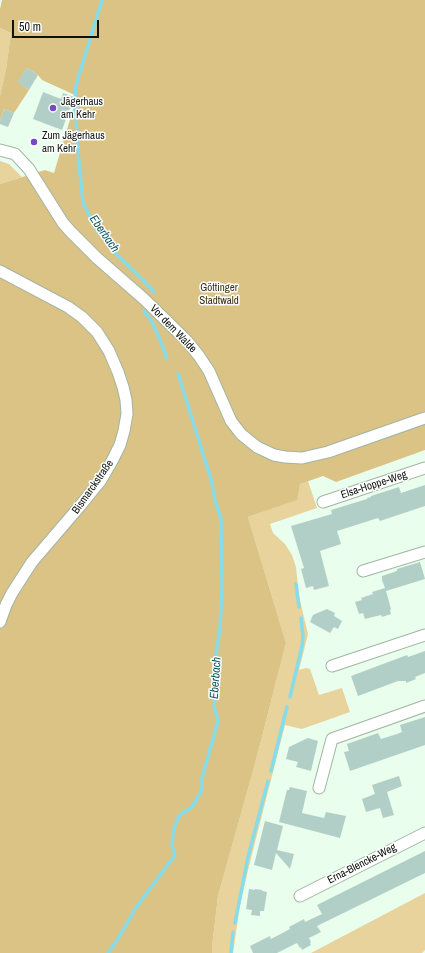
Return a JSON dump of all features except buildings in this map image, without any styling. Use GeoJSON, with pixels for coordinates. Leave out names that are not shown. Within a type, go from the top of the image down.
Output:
{"type":"FeatureCollection","features":[{"type":"Feature","properties":{"kind":"street","name":"Vor dem Walde"},"geometry":{"type":"LineString","coordinates":[[0,150],[15,154],[29,169],[63,223],[71,232],[187,341],[209,371],[231,421],[241,434],[257,447],[274,455],[302,458],[328,452],[425,418]]}},
{"type":"Feature","properties":{"kind":"street","name":"Bismarckstraße"},"geometry":{"type":"LineString","coordinates":[[0,270],[68,307],[82,317],[97,332],[109,351],[118,372],[125,393],[127,414],[120,445],[101,480],[29,567],[12,593],[0,622]]}},
{"type":"Feature","properties":{"kind":"street","name":"Elsa-Hoppe-Weg"},"geometry":{"type":"LineString","coordinates":[[323,502],[425,468]]}},
{"type":"Feature","properties":{"kind":"street"},"geometry":{"type":"LineString","coordinates":[[363,571],[425,552]]}},
{"type":"Feature","properties":{"kind":"street"},"geometry":{"type":"LineString","coordinates":[[332,666],[425,635]]}},
{"type":"Feature","properties":{"kind":"street"},"geometry":{"type":"LineString","coordinates":[[319,788],[332,739],[425,706]]}},
{"type":"Feature","properties":{"kind":"street","name":"Erna-Blencke-Weg"},"geometry":{"type":"LineString","coordinates":[[300,896],[425,833]]}},
{"type":"Feature","properties":{"kind":"shaded area"},"geometry":{"type":"Polygon","coordinates":[[[0,28],[11,33],[6,69],[0,96],[0,28]]]}},
{"type":"Feature","properties":{"kind":"shaded area"},"geometry":{"type":"Polygon","coordinates":[[[0,161],[9,164],[22,177],[0,184],[0,161]]]}},
{"type":"Feature","properties":{"kind":"shaded area"},"geometry":{"type":"Polygon","coordinates":[[[308,481],[317,508],[270,524],[273,533],[285,544],[292,555],[296,567],[299,596],[308,634],[299,670],[306,668],[310,669],[319,695],[342,688],[350,712],[302,729],[285,725],[240,905],[233,953],[212,953],[218,896],[256,760],[286,643],[248,517],[296,500],[300,484],[308,481]]]}},
{"type":"Feature","properties":{"kind":"shaded area"},"geometry":{"type":"Polygon","coordinates":[[[425,893],[425,950],[422,953],[311,953],[425,893]]]}},
{"type":"Feature","properties":{"kind":"green space","name":"Göttinger Stadtwald"},"geometry":{"type":"Polygon","coordinates":[[[2,0],[425,0],[425,450],[336,482],[323,476],[300,484],[297,500],[248,517],[286,643],[256,760],[218,896],[212,953],[0,953],[0,184],[45,170],[54,173],[77,96],[42,80],[38,75],[27,68],[18,82],[29,90],[14,113],[4,109],[0,121],[0,96],[6,69],[11,33],[0,28],[0,9],[2,0]]]}},
{"type":"Feature","properties":{"kind":"waterway","name":"Eberbach"},"geometry":{"type":"LineString","coordinates":[[102,0],[76,85],[75,105],[83,203],[97,230],[115,253],[154,292]]}},
{"type":"Feature","properties":{"kind":"waterway"},"geometry":{"type":"LineString","coordinates":[[144,311],[152,322],[167,359]]}},
{"type":"Feature","properties":{"kind":"waterway","name":"Eberbach"},"geometry":{"type":"LineString","coordinates":[[108,953],[118,939],[135,909],[175,855],[172,846],[176,822],[181,814],[192,807],[202,790],[202,778],[218,721],[214,706],[216,691],[216,654],[220,629],[222,587],[221,519],[215,500],[211,479],[178,374]]}},
{"type":"Feature","properties":{"kind":"waterway"},"geometry":{"type":"LineString","coordinates":[[296,584],[299,607]]}},
{"type":"Feature","properties":{"kind":"waterway"},"geometry":{"type":"LineString","coordinates":[[290,697],[302,646],[303,637],[301,618]]}},
{"type":"Feature","properties":{"kind":"waterway"},"geometry":{"type":"LineString","coordinates":[[271,771],[287,707]]}},
{"type":"Feature","properties":{"kind":"waterway"},"geometry":{"type":"LineString","coordinates":[[235,923],[248,857],[268,781]]}},
{"type":"Feature","properties":{"kind":"waterway"},"geometry":{"type":"LineString","coordinates":[[231,953],[233,932]]}},
{"type":"Feature","properties":{"kind":"place","name":"Jägerhaus am Kehr"},"geometry":{"type":"Point","coordinates":[53,108]}},
{"type":"Feature","properties":{"kind":"place","name":"Zum Jägerhaus am Kehr"},"geometry":{"type":"Point","coordinates":[34,142]}}]}
